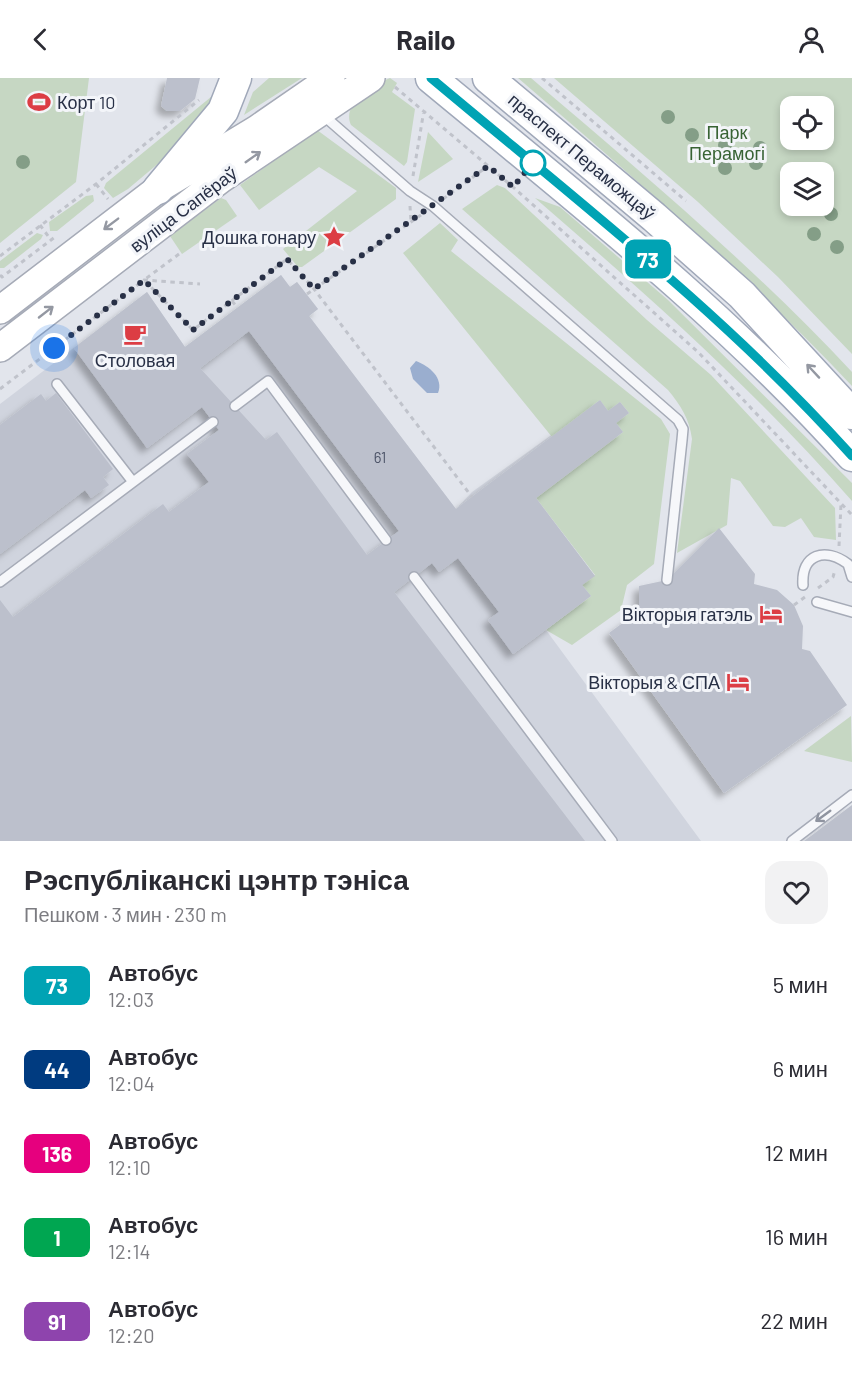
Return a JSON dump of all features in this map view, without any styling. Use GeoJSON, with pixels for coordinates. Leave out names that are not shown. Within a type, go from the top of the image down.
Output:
{"type":"FeatureCollection","features":[{"type":"Feature","properties":{"kind":"main road"},"geometry":{"type":"LineString","coordinates":[[158,189],[223,111],[236,78]]}},
{"type":"Feature","properties":{"kind":"main road","name":"вуліца Сапёраў"},"geometry":{"type":"LineString","coordinates":[[0,310],[158,189],[257,129],[331,78]]}},
{"type":"Feature","properties":{"kind":"main road","name":"праспект Пераможцаў"},"geometry":{"type":"LineString","coordinates":[[431,78],[668,276],[743,345],[852,456]]}},
{"type":"Feature","properties":{"kind":"main road","name":"праспект Пераможцаў"},"geometry":{"type":"LineString","coordinates":[[488,78],[654,217],[742,295],[852,414]]}},
{"type":"Feature","properties":{"kind":"main road","name":"вуліца Сапёраў"},"geometry":{"type":"LineString","coordinates":[[0,348],[221,179],[318,111],[383,83]]}},
{"type":"Feature","properties":{"kind":"lane"},"geometry":{"type":"LineString","coordinates":[[318,111],[410,191],[434,206],[678,420],[682,429],[682,440],[667,580]]}},
{"type":"Feature","properties":{"kind":"lane"},"geometry":{"type":"LineString","coordinates":[[235,406],[268,381],[386,540]]}},
{"type":"Feature","properties":{"kind":"lane"},"geometry":{"type":"LineString","coordinates":[[57,384],[133,482]]}},
{"type":"Feature","properties":{"kind":"lane"},"geometry":{"type":"LineString","coordinates":[[0,582],[213,422]]}},
{"type":"Feature","properties":{"kind":"lane"},"geometry":{"type":"LineString","coordinates":[[803,585],[802,573],[807,563],[818,555],[828,553],[848,564],[852,577]]}},
{"type":"Feature","properties":{"kind":"lane"},"geometry":{"type":"LineString","coordinates":[[414,577],[612,841]]}},
{"type":"Feature","properties":{"kind":"lane"},"geometry":{"type":"LineString","coordinates":[[817,602],[852,612]]}},
{"type":"Feature","properties":{"kind":"lane"},"geometry":{"type":"LineString","coordinates":[[793,839],[808,833],[852,795]]}},
{"type":"Feature","properties":{"kind":"path"},"geometry":{"type":"LineString","coordinates":[[542,78],[686,201]]}},
{"type":"Feature","properties":{"kind":"path"},"geometry":{"type":"LineString","coordinates":[[383,83],[424,110],[699,353],[852,515]]}},
{"type":"Feature","properties":{"kind":"path"},"geometry":{"type":"LineString","coordinates":[[0,256],[96,184],[206,95]]}},
{"type":"Feature","properties":{"kind":"path"},"geometry":{"type":"LineString","coordinates":[[411,222],[410,191],[424,110]]}},
{"type":"Feature","properties":{"kind":"path"},"geometry":{"type":"LineString","coordinates":[[307,294],[488,166]]}},
{"type":"Feature","properties":{"kind":"path"},"geometry":{"type":"LineString","coordinates":[[96,184],[109,201]]}},
{"type":"Feature","properties":{"kind":"path"},"geometry":{"type":"LineString","coordinates":[[40,225],[51,240]]}},
{"type":"Feature","properties":{"kind":"path"},"geometry":{"type":"LineString","coordinates":[[0,275],[2,277],[61,234]]}},
{"type":"Feature","properties":{"kind":"path"},"geometry":{"type":"LineString","coordinates":[[0,389],[179,254]]}},
{"type":"Feature","properties":{"kind":"path"},"geometry":{"type":"LineString","coordinates":[[144,280],[193,330],[287,259],[314,289],[472,497]]}},
{"type":"Feature","properties":{"kind":"path"},"geometry":{"type":"LineString","coordinates":[[144,280],[200,284]]}},
{"type":"Feature","properties":{"kind":"path"},"geometry":{"type":"LineString","coordinates":[[232,301],[237,308]]}},
{"type":"Feature","properties":{"kind":"shaded area"},"geometry":{"type":"Polygon","coordinates":[[[281,275],[290,287],[297,282],[318,309],[309,316],[456,509],[472,492],[600,400],[620,402],[629,413],[623,432],[536,498],[595,576],[591,596],[546,630],[701,841],[0,841],[0,404],[147,292],[185,347],[281,275]]]}},
{"type":"Feature","properties":{"kind":"green space"},"geometry":{"type":"Polygon","coordinates":[[[0,78],[89,78],[76,182],[0,243],[0,78]]]}},
{"type":"Feature","properties":{"kind":"green space"},"geometry":{"type":"Polygon","coordinates":[[[269,78],[302,78],[244,115],[253,92],[269,78]]]}},
{"type":"Feature","properties":{"kind":"green space"},"geometry":{"type":"Polygon","coordinates":[[[390,78],[397,83],[392,92],[415,109],[407,162],[404,166],[351,125],[349,117],[350,110],[360,96],[390,78]]]}},
{"type":"Feature","properties":{"kind":"green space"},"geometry":{"type":"Polygon","coordinates":[[[518,78],[531,78],[736,257],[852,372],[852,386],[731,266],[518,78]]]}},
{"type":"Feature","properties":{"kind":"green space","name":"Парк Перамогі"},"geometry":{"type":"Polygon","coordinates":[[[554,78],[852,78],[852,354],[778,277],[698,202],[554,78]]]}},
{"type":"Feature","properties":{"kind":"green space"},"geometry":{"type":"Polygon","coordinates":[[[228,83],[211,119],[128,189],[113,198],[104,188],[106,183],[228,83]]]}},
{"type":"Feature","properties":{"kind":"green space"},"geometry":{"type":"Polygon","coordinates":[[[317,130],[396,188],[396,199],[302,267],[298,267],[283,249],[357,191],[319,167],[259,210],[240,185],[317,130]]]}},
{"type":"Feature","properties":{"kind":"green space"},"geometry":{"type":"Polygon","coordinates":[[[428,132],[453,159],[418,182],[428,132]]]}},
{"type":"Feature","properties":{"kind":"green space"},"geometry":{"type":"Polygon","coordinates":[[[497,185],[505,188],[647,320],[711,375],[835,508],[836,540],[814,537],[801,518],[785,527],[773,526],[740,481],[731,478],[727,525],[677,553],[692,439],[684,413],[668,390],[462,209],[497,185]]]}},
{"type":"Feature","properties":{"kind":"green space"},"geometry":{"type":"Polygon","coordinates":[[[93,195],[94,201],[57,231],[50,231],[49,222],[86,196],[93,195]]]}},
{"type":"Feature","properties":{"kind":"green space"},"geometry":{"type":"Polygon","coordinates":[[[221,198],[226,200],[237,216],[182,254],[170,236],[221,198]]]}},
{"type":"Feature","properties":{"kind":"green space"},"geometry":{"type":"Polygon","coordinates":[[[535,198],[560,207],[668,300],[852,483],[852,501],[739,382],[535,198]]]}},
{"type":"Feature","properties":{"kind":"green space"},"geometry":{"type":"Polygon","coordinates":[[[440,223],[458,240],[451,251],[661,419],[670,434],[654,564],[627,585],[621,610],[572,645],[546,630],[591,596],[582,585],[595,575],[536,498],[623,432],[616,423],[629,413],[620,402],[608,411],[600,400],[552,437],[403,253],[440,223]]]}},
{"type":"Feature","properties":{"kind":"green space"},"geometry":{"type":"Polygon","coordinates":[[[37,233],[43,235],[41,239],[4,268],[0,268],[0,261],[37,233]]]}},
{"type":"Feature","properties":{"kind":"green space"},"geometry":{"type":"Polygon","coordinates":[[[851,716],[852,762],[804,751],[851,716]]]}},
{"type":"Feature","properties":{"kind":"water"},"geometry":{"type":"Polygon","coordinates":[[[416,361],[434,373],[439,382],[438,393],[427,393],[413,379],[410,368],[416,361]]]}},
{"type":"Feature","properties":{"kind":"building"},"geometry":{"type":"Polygon","coordinates":[[[167,78],[200,78],[195,99],[180,111],[167,111],[161,106],[167,78]]]}},
{"type":"Feature","properties":{"kind":"building"},"geometry":{"type":"Polygon","coordinates":[[[281,275],[290,287],[297,282],[318,309],[309,316],[456,509],[600,400],[608,411],[620,402],[629,413],[616,423],[623,432],[536,498],[595,576],[582,585],[591,596],[513,654],[488,620],[499,612],[458,558],[439,572],[432,563],[394,592],[585,841],[0,841],[0,600],[13,617],[163,504],[169,512],[209,482],[187,454],[219,430],[202,407],[147,448],[74,348],[147,292],[185,347],[281,275]],[[249,331],[200,368],[266,440],[277,432],[367,555],[399,531],[249,331]]]}},
{"type":"Feature","properties":{"kind":"building"},"geometry":{"type":"Polygon","coordinates":[[[56,393],[113,469],[103,477],[109,485],[91,498],[85,490],[0,554],[0,425],[41,394],[46,401],[56,393]]]}},
{"type":"Feature","properties":{"kind":"building","name":"Вікторыя & СПА"},"geometry":{"type":"Polygon","coordinates":[[[719,528],[755,574],[754,584],[777,590],[794,605],[803,626],[802,649],[810,651],[847,705],[724,793],[609,633],[639,611],[639,586],[667,580],[719,528]]]}},
{"type":"Feature","properties":{"kind":"building"},"geometry":{"type":"Polygon","coordinates":[[[852,805],[852,841],[804,841],[811,836],[852,805]]]}},
{"type":"Feature","properties":{"kind":"bus line","name":"73"},"geometry":{"type":"LineString","coordinates":[[431,78],[668,276],[743,345],[852,456]]}},
{"type":"Feature","properties":{"kind":"place","name":"Корт 10"},"geometry":{"type":"Point","coordinates":[39,102]}},
{"type":"Feature","properties":{"kind":"place","name":"Дошка гонару"},"geometry":{"type":"Point","coordinates":[334,237]}},
{"type":"Feature","properties":{"kind":"place","name":"Столовая"},"geometry":{"type":"Point","coordinates":[135,334]}},
{"type":"Feature","properties":{"kind":"place","name":"Вікторыя гатэль"},"geometry":{"type":"Point","coordinates":[771,614]}},
{"type":"Feature","properties":{"kind":"place","name":"Вікторыя & СПА"},"geometry":{"type":"Point","coordinates":[738,682]}},
{"type":"Feature","properties":{"kind":"route"},"geometry":{"type":"LineString","coordinates":[[54,348],[144,280],[193,330],[287,259],[314,289],[488,166],[513,187],[533,163]]}}]}
